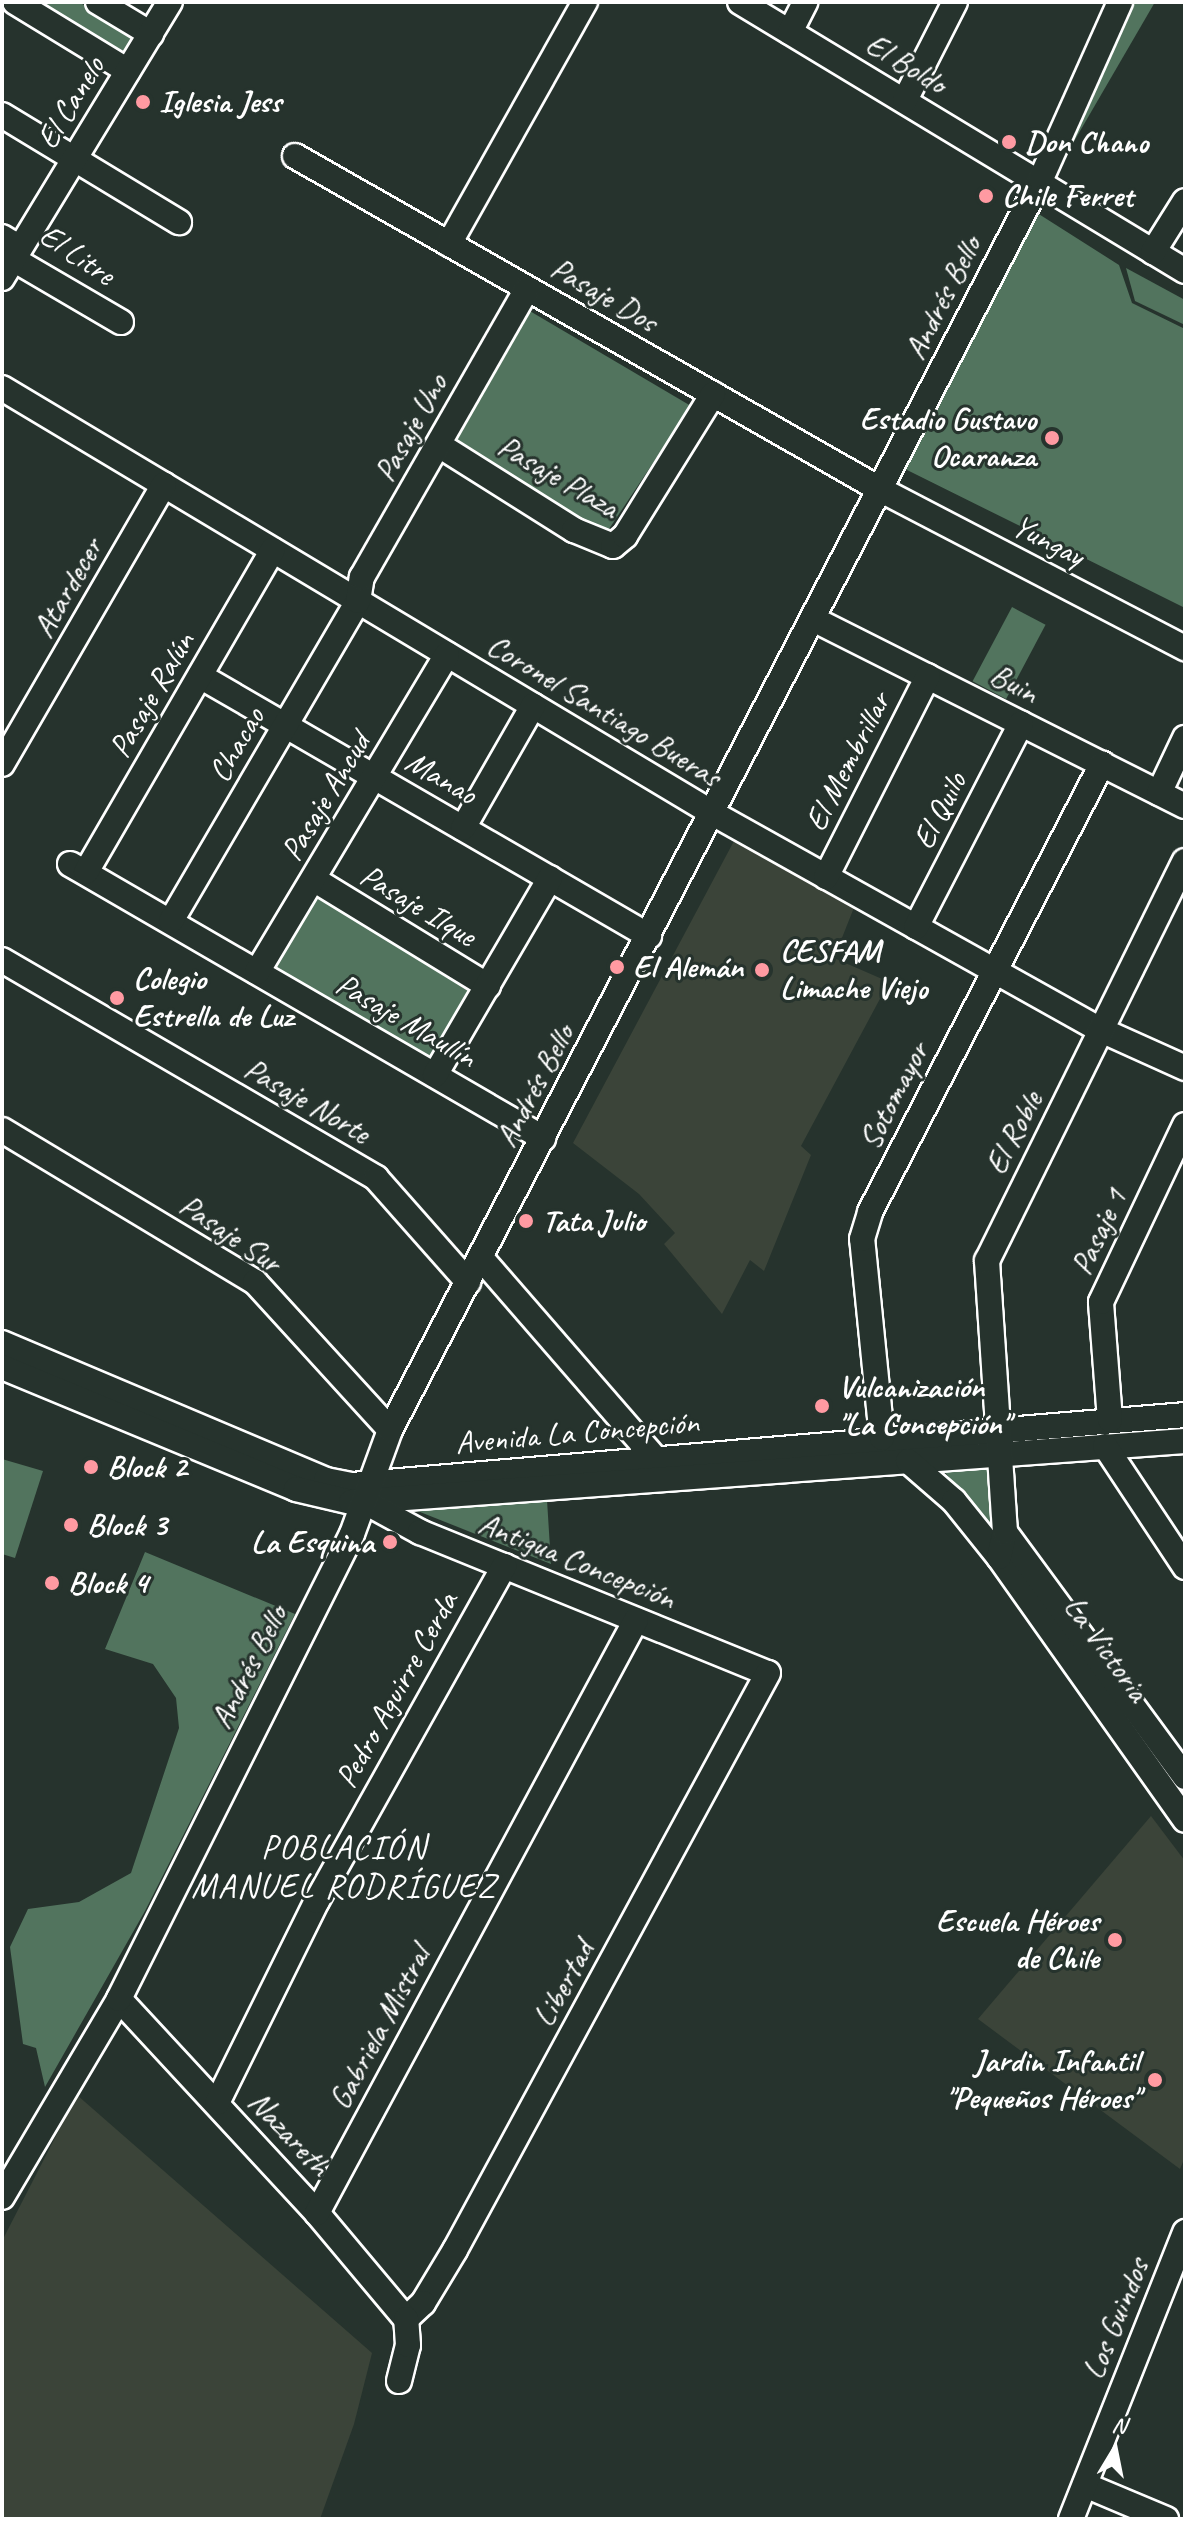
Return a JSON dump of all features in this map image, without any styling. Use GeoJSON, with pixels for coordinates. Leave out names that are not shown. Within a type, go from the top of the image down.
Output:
{"type":"FeatureCollection","features":[{"type":"Feature","properties":{"kind":"street"},"geometry":{"type":"LineString","coordinates":[[15,2],[128,71]]}},
{"type":"Feature","properties":{"kind":"street"},"geometry":{"type":"LineString","coordinates":[[98,2],[151,34]]}},
{"type":"Feature","properties":{"kind":"street","name":"El Canelo"},"geometry":{"type":"LineString","coordinates":[[8,268],[170,2]]}},
{"type":"Feature","properties":{"kind":"street"},"geometry":{"type":"LineString","coordinates":[[449,244],[585,2]]}},
{"type":"Feature","properties":{"kind":"street","name":"El Boldo"},"geometry":{"type":"LineString","coordinates":[[740,2],[1185,271]]}},
{"type":"Feature","properties":{"kind":"street"},"geometry":{"type":"LineString","coordinates":[[790,32],[805,2]]}},
{"type":"Feature","properties":{"kind":"street"},"geometry":{"type":"LineString","coordinates":[[905,100],[955,2]]}},
{"type":"Feature","properties":{"kind":"street","name":"Andrés Bello"},"geometry":{"type":"LineString","coordinates":[[2,2197],[119,1999],[367,1493],[390,1430],[815,620],[1040,181],[1120,2]]}},
{"type":"Feature","properties":{"kind":"street"},"geometry":{"type":"LineString","coordinates":[[2,115],[179,222]]}},
{"type":"Feature","properties":{"kind":"street","name":"Pasaje Dos"},"geometry":{"type":"LineString","coordinates":[[295,156],[881,490]]}},
{"type":"Feature","properties":{"kind":"street"},"geometry":{"type":"LineString","coordinates":[[1153,252],[1185,201]]}},
{"type":"Feature","properties":{"kind":"street","name":"El Litre"},"geometry":{"type":"LineString","coordinates":[[2,237],[12,243],[8,268],[121,322]]}},
{"type":"Feature","properties":{"kind":"street","name":"Pasaje Uno"},"geometry":{"type":"LineString","coordinates":[[358,601],[362,577],[527,289]]}},
{"type":"Feature","properties":{"kind":"street","name":"Coronel Santiago Bueras"},"geometry":{"type":"LineString","coordinates":[[2,388],[714,814],[1101,1030],[1185,1068]]}},
{"type":"Feature","properties":{"kind":"street","name":"Pasaje Plaza"},"geometry":{"type":"LineString","coordinates":[[439,445],[574,530],[613,546],[625,536],[713,394]]}},
{"type":"Feature","properties":{"kind":"street","name":"Atardecer"},"geometry":{"type":"LineString","coordinates":[[2,764],[164,485]]}},
{"type":"Feature","properties":{"kind":"street","name":"Yungay"},"geometry":{"type":"LineString","coordinates":[[881,490],[1185,648]]}},
{"type":"Feature","properties":{"kind":"street","name":"Pasaje Ralún"},"geometry":{"type":"LineString","coordinates":[[78,868],[200,676],[273,550]]}},
{"type":"Feature","properties":{"kind":"street","name":"Chacao"},"geometry":{"type":"LineString","coordinates":[[171,921],[358,601]]}},
{"type":"Feature","properties":{"kind":"street","name":"Buin"},"geometry":{"type":"LineString","coordinates":[[815,620],[1185,806]]}},
{"type":"Feature","properties":{"kind":"street","name":"Pasaje Ancud"},"geometry":{"type":"LineString","coordinates":[[257,972],[315,880],[447,654]]}},
{"type":"Feature","properties":{"kind":"street","name":"Manao"},"geometry":{"type":"LineString","coordinates":[[200,676],[649,936]]}},
{"type":"Feature","properties":{"kind":"street","name":"El Membrillar"},"geometry":{"type":"LineString","coordinates":[[826,877],[928,676]]}},
{"type":"Feature","properties":{"kind":"street"},"geometry":{"type":"LineString","coordinates":[[463,828],[533,706]]}},
{"type":"Feature","properties":{"kind":"street","name":"El Quilo"},"geometry":{"type":"LineString","coordinates":[[916,927],[1021,724]]}},
{"type":"Feature","properties":{"kind":"street"},"geometry":{"type":"LineString","coordinates":[[1159,793],[1185,738]]}},
{"type":"Feature","properties":{"kind":"street","name":"Sotomayor"},"geometry":{"type":"LineString","coordinates":[[882,1438],[862,1239],[870,1212],[1102,764]]}},
{"type":"Feature","properties":{"kind":"street","name":"El Roble"},"geometry":{"type":"LineString","coordinates":[[1000,1454],[987,1261],[1185,861]]}},
{"type":"Feature","properties":{"kind":"street","name":"Pasaje Maullín"},"geometry":{"type":"LineString","coordinates":[[78,868],[543,1138]]}},
{"type":"Feature","properties":{"kind":"street"},"geometry":{"type":"LineString","coordinates":[[435,1075],[550,878]]}},
{"type":"Feature","properties":{"kind":"street","name":"Pasaje Ilque"},"geometry":{"type":"LineString","coordinates":[[315,880],[488,986]]}},
{"type":"Feature","properties":{"kind":"street","name":"Pasaje Norte"},"geometry":{"type":"LineString","coordinates":[[2,960],[376,1178],[468,1282]]}},
{"type":"Feature","properties":{"kind":"street","name":"Pasaje 1"},"geometry":{"type":"LineString","coordinates":[[1110,1420],[1101,1302],[1185,1125]]}},
{"type":"Feature","properties":{"kind":"street","name":"Pasaje Sur"},"geometry":{"type":"LineString","coordinates":[[2,1130],[255,1282],[390,1430]]}},
{"type":"Feature","properties":{"kind":"street"},"geometry":{"type":"LineString","coordinates":[[481,1258],[656,1459]]}},
{"type":"Feature","properties":{"kind":"street","name":"Avenida La Concepción"},"geometry":{"type":"LineString","coordinates":[[2,1343],[326,1480],[367,1493],[656,1459],[997,1428],[1185,1415]]}},
{"type":"Feature","properties":{"kind":"street","name":"Avenida La Concepción"},"geometry":{"type":"LineString","coordinates":[[2,1367],[296,1489],[367,1493],[1185,1441]]}},
{"type":"Feature","properties":{"kind":"street"},"geometry":{"type":"LineString","coordinates":[[1105,1446],[1185,1567]]}},
{"type":"Feature","properties":{"kind":"street"},"geometry":{"type":"LineString","coordinates":[[999,1557],[1005,1532],[1000,1454]]}},
{"type":"Feature","properties":{"kind":"street","name":"La Victoria"},"geometry":{"type":"LineString","coordinates":[[908,1461],[954,1501],[999,1557],[1185,1820]]}},
{"type":"Feature","properties":{"kind":"street","name":"Antigua Concepción"},"geometry":{"type":"LineString","coordinates":[[367,1493],[420,1532],[768,1673]]}},
{"type":"Feature","properties":{"kind":"street","name":"La Victoria"},"geometry":{"type":"LineString","coordinates":[[1005,1532],[1176,1745],[1185,1777]]}},
{"type":"Feature","properties":{"kind":"street","name":"Pedro Aguirre Cerda"},"geometry":{"type":"LineString","coordinates":[[217,2103],[323,1891],[504,1566]]}},
{"type":"Feature","properties":{"kind":"street","name":"Gabriela Mistral"},"geometry":{"type":"LineString","coordinates":[[317,2213],[636,1620]]}},
{"type":"Feature","properties":{"kind":"street","name":"Libertad"},"geometry":{"type":"LineString","coordinates":[[406,2319],[423,2303],[455,2250],[768,1673]]}},
{"type":"Feature","properties":{"kind":"street","name":"Nazareth"},"geometry":{"type":"LineString","coordinates":[[119,1999],[317,2213],[406,2319]]}},
{"type":"Feature","properties":{"kind":"street","name":"Los Guindos"},"geometry":{"type":"LineString","coordinates":[[1071,2519],[1185,2232]]}},
{"type":"Feature","properties":{"kind":"street"},"geometry":{"type":"LineString","coordinates":[[399,2381],[408,2345],[406,2319]]}},
{"type":"Feature","properties":{"kind":"street"},"geometry":{"type":"LineString","coordinates":[[1085,2485],[1166,2519]]}},
{"type":"Feature","properties":{"kind":"shaded area"},"geometry":{"type":"Polygon","coordinates":[[[744,838],[855,905],[834,958],[889,982],[801,1146],[811,1155],[764,1271],[750,1260],[722,1314],[664,1244],[675,1233],[639,1194],[573,1143],[734,841],[744,838]]]}},
{"type":"Feature","properties":{"kind":"shaded area","name":"Escuela Héroes de Chile"},"geometry":{"type":"Polygon","coordinates":[[[1151,1816],[1185,1861],[1185,2157],[1180,2169],[978,2019],[1151,1816]]]}},
{"type":"Feature","properties":{"kind":"shaded area"},"geometry":{"type":"Polygon","coordinates":[[[77,2095],[372,2353],[354,2424],[320,2519],[2,2519],[2,2241],[77,2095]]]}},
{"type":"Feature","properties":{"kind":"green space"},"geometry":{"type":"Polygon","coordinates":[[[20,2],[79,2],[138,39],[121,66],[20,2]]]}},
{"type":"Feature","properties":{"kind":"green space"},"geometry":{"type":"Polygon","coordinates":[[[1127,2],[1155,2],[1062,162],[1052,155],[1127,2]]]}},
{"type":"Feature","properties":{"kind":"green space","name":"Estadio Gustavo Ocaranza"},"geometry":{"type":"Polygon","coordinates":[[[1034,211],[1119,265],[1132,303],[1185,329],[1185,608],[903,468],[1034,211]]]}},
{"type":"Feature","properties":{"kind":"green space"},"geometry":{"type":"Polygon","coordinates":[[[1126,268],[1185,300],[1185,325],[1135,301],[1126,268]]]}},
{"type":"Feature","properties":{"kind":"green space"},"geometry":{"type":"Polygon","coordinates":[[[523,307],[691,406],[609,529],[600,531],[451,439],[523,307]]]}},
{"type":"Feature","properties":{"kind":"green space"},"geometry":{"type":"Polygon","coordinates":[[[1012,607],[1046,625],[1006,699],[973,681],[1012,607]]]}},
{"type":"Feature","properties":{"kind":"green space"},"geometry":{"type":"Polygon","coordinates":[[[314,888],[479,987],[431,1066],[267,967],[314,888]]]}},
{"type":"Feature","properties":{"kind":"green space"},"geometry":{"type":"Polygon","coordinates":[[[2,1459],[43,1471],[15,1558],[2,1554],[2,1459]]]}},
{"type":"Feature","properties":{"kind":"green space"},"geometry":{"type":"Polygon","coordinates":[[[987,1461],[992,1528],[938,1464],[987,1461]]]}},
{"type":"Feature","properties":{"kind":"green space"},"geometry":{"type":"Polygon","coordinates":[[[547,1500],[551,1564],[405,1506],[547,1500]]]}},
{"type":"Feature","properties":{"kind":"green space"},"geometry":{"type":"Polygon","coordinates":[[[145,1552],[295,1614],[145,1911],[45,2087],[36,2048],[23,2044],[10,1947],[28,1909],[79,1902],[131,1873],[179,1728],[176,1698],[153,1664],[105,1649],[145,1552]]]}},
{"type":"Feature","properties":{"kind":"place","name":"Iglesia Jess"},"geometry":{"type":"Point","coordinates":[143,102]}},
{"type":"Feature","properties":{"kind":"place","name":"Don Chano"},"geometry":{"type":"Point","coordinates":[1009,142]}},
{"type":"Feature","properties":{"kind":"place","name":"Chile Ferret"},"geometry":{"type":"Point","coordinates":[986,196]}},
{"type":"Feature","properties":{"kind":"place","name":"Estadio Gustavo Ocaranza"},"geometry":{"type":"Point","coordinates":[1052,438]}},
{"type":"Feature","properties":{"kind":"place","name":"El Alemán"},"geometry":{"type":"Point","coordinates":[617,967]}},
{"type":"Feature","properties":{"kind":"place","name":"CESFAM Limache Viejo"},"geometry":{"type":"Point","coordinates":[762,970]}},
{"type":"Feature","properties":{"kind":"place","name":"Colegio Estrella de Luz"},"geometry":{"type":"Point","coordinates":[117,998]}},
{"type":"Feature","properties":{"kind":"place","name":"Tata Julio"},"geometry":{"type":"Point","coordinates":[526,1221]}},
{"type":"Feature","properties":{"kind":"place","name":"Vulcanización \"La Concepción\""},"geometry":{"type":"Point","coordinates":[822,1406]}},
{"type":"Feature","properties":{"kind":"place","name":"Block 2"},"geometry":{"type":"Point","coordinates":[91,1467]}},
{"type":"Feature","properties":{"kind":"place","name":"Block 3"},"geometry":{"type":"Point","coordinates":[71,1525]}},
{"type":"Feature","properties":{"kind":"place","name":"La Esquina"},"geometry":{"type":"Point","coordinates":[390,1542]}},
{"type":"Feature","properties":{"kind":"place","name":"Block 4"},"geometry":{"type":"Point","coordinates":[52,1583]}},
{"type":"Feature","properties":{"kind":"place","name":"Escuela Héroes de Chile"},"geometry":{"type":"Point","coordinates":[1115,1940]}},
{"type":"Feature","properties":{"kind":"place","name":"Jardin Infantil \"Pequeños Héroes\""},"geometry":{"type":"Point","coordinates":[1155,2080]}},
{"type":"Feature","properties":{"kind":"district","name":"POBLACIÓN MANUEL RODRÍGUEZ"},"geometry":{"type":"Point","coordinates":[344,1866]}}]}
